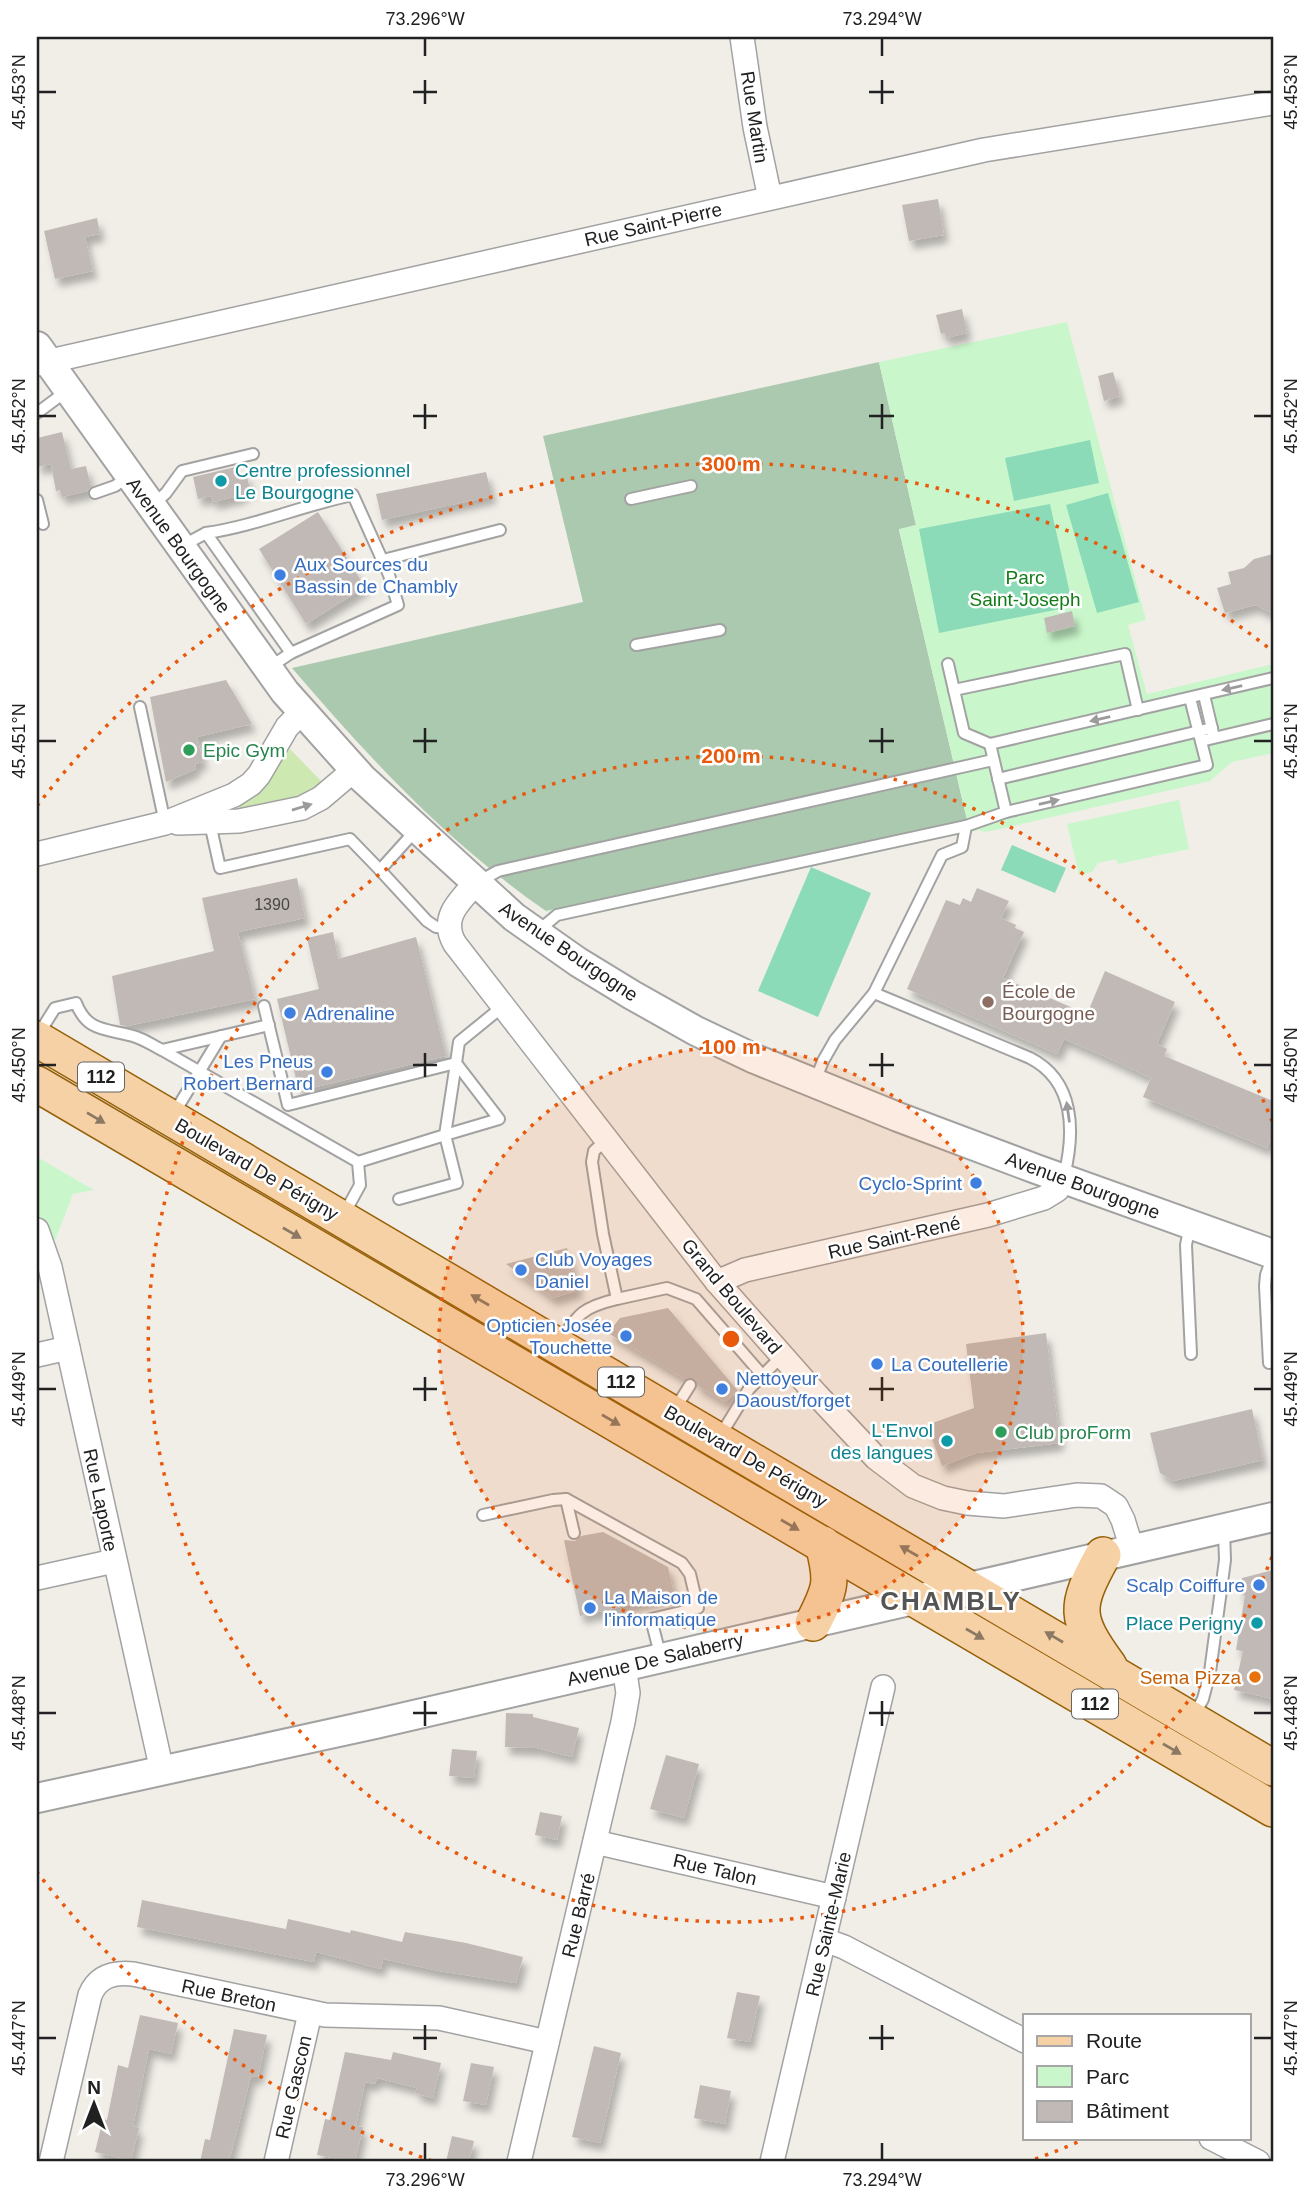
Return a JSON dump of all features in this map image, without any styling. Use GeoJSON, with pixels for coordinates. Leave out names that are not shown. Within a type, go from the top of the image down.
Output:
{"type":"FeatureCollection","features":[{"type":"Feature","properties":{"kind":"main road","name":"Boulevard De Périgny"},"geometry":{"type":"LineString","coordinates":[[37,1038],[558,1346],[681,1399],[718,1439],[1273,1768]]}},
{"type":"Feature","properties":{"kind":"main road","name":"Boulevard De Périgny"},"geometry":{"type":"LineString","coordinates":[[37,1084],[1273,1809]]}},
{"type":"Feature","properties":{"kind":"main road"},"geometry":{"type":"LineString","coordinates":[[813,1623],[826,1598],[831,1578],[823,1544]]}},
{"type":"Feature","properties":{"kind":"main road"},"geometry":{"type":"LineString","coordinates":[[1113,1672],[1088,1635],[1081,1610],[1084,1591],[1117,1552]]}},
{"type":"Feature","properties":{"kind":"street","name":"Rue Martin"},"geometry":{"type":"LineString","coordinates":[[742,37],[755,127],[770,198]]}},
{"type":"Feature","properties":{"kind":"street","name":"Rue Saint-Pierre"},"geometry":{"type":"LineString","coordinates":[[40,357],[984,150],[1273,103]]}},
{"type":"Feature","properties":{"kind":"street","name":"Avenue Bourgogne"},"geometry":{"type":"LineString","coordinates":[[40,357],[68,390],[268,669],[302,712],[354,769],[416,830],[475,884],[536,933],[598,974],[696,1031],[814,1084],[1064,1179],[1273,1254]]}},
{"type":"Feature","properties":{"kind":"street"},"geometry":{"type":"LineString","coordinates":[[207,814],[251,783],[266,765],[287,727],[302,712]]}},
{"type":"Feature","properties":{"kind":"street"},"geometry":{"type":"LineString","coordinates":[[37,854],[207,814],[239,821],[311,805],[354,769]]}},
{"type":"Feature","properties":{"kind":"street"},"geometry":{"type":"LineString","coordinates":[[449,928],[452,911],[475,884]]}},
{"type":"Feature","properties":{"kind":"street","name":"Grand Boulevard"},"geometry":{"type":"LineString","coordinates":[[449,928],[455,944],[502,1007],[717,1282],[862,1445],[896,1475],[913,1486],[943,1498],[993,1506],[1084,1494],[1101,1496],[1116,1506],[1123,1520],[1117,1552]]}},
{"type":"Feature","properties":{"kind":"street","name":"Rue Saint-René"},"geometry":{"type":"LineString","coordinates":[[717,1282],[745,1270],[948,1226],[1018,1206],[1055,1192],[1064,1179]]}},
{"type":"Feature","properties":{"kind":"street","name":"Rue Laporte"},"geometry":{"type":"LineString","coordinates":[[37,1230],[50,1267],[162,1771]]}},
{"type":"Feature","properties":{"kind":"street"},"geometry":{"type":"LineString","coordinates":[[37,1355],[68,1348]]}},
{"type":"Feature","properties":{"kind":"street","name":"Avenue De Salaberry"},"geometry":{"type":"LineString","coordinates":[[37,1798],[375,1724],[1273,1517]]}},
{"type":"Feature","properties":{"kind":"street"},"geometry":{"type":"LineString","coordinates":[[37,1578],[114,1561]]}},
{"type":"Feature","properties":{"kind":"street","name":"Rue Barré"},"geometry":{"type":"LineString","coordinates":[[519,2162],[596,1842],[628,1693],[624,1666]]}},
{"type":"Feature","properties":{"kind":"street","name":"Rue Sainte-Marie"},"geometry":{"type":"LineString","coordinates":[[772,2162],[883,1687]]}},
{"type":"Feature","properties":{"kind":"street","name":"Rue Talon"},"geometry":{"type":"LineString","coordinates":[[596,1842],[834,1897]]}},
{"type":"Feature","properties":{"kind":"street"},"geometry":{"type":"LineString","coordinates":[[825,1940],[844,1947],[1023,2039]]}},
{"type":"Feature","properties":{"kind":"street","name":"Rue Breton"},"geometry":{"type":"LineString","coordinates":[[51,2162],[90,1995],[94,1986],[104,1977],[119,1973],[310,2013],[439,2018],[547,2042]]}},
{"type":"Feature","properties":{"kind":"street","name":"Rue Gascon"},"geometry":{"type":"LineString","coordinates":[[276,2162],[310,2013]]}},
{"type":"Feature","properties":{"kind":"street"},"geometry":{"type":"LineString","coordinates":[[1215,2140],[1258,2162]]}},
{"type":"Feature","properties":{"kind":"lane"},"geometry":{"type":"LineString","coordinates":[[37,413],[68,390]]}},
{"type":"Feature","properties":{"kind":"lane"},"geometry":{"type":"LineString","coordinates":[[151,507],[166,493],[182,471],[253,454]]}},
{"type":"Feature","properties":{"kind":"lane"},"geometry":{"type":"LineString","coordinates":[[95,493],[115,486],[130,476]]}},
{"type":"Feature","properties":{"kind":"lane"},"geometry":{"type":"LineString","coordinates":[[631,499],[691,486]]}},
{"type":"Feature","properties":{"kind":"lane"},"geometry":{"type":"LineString","coordinates":[[180,547],[206,533],[235,529],[319,502],[353,495],[383,560],[398,605],[292,653],[268,669]]}},
{"type":"Feature","properties":{"kind":"lane"},"geometry":{"type":"LineString","coordinates":[[37,500],[43,524]]}},
{"type":"Feature","properties":{"kind":"lane"},"geometry":{"type":"LineString","coordinates":[[383,560],[500,530]]}},
{"type":"Feature","properties":{"kind":"lane"},"geometry":{"type":"LineString","coordinates":[[206,533],[292,653]]}},
{"type":"Feature","properties":{"kind":"lane"},"geometry":{"type":"LineString","coordinates":[[636,645],[720,630]]}},
{"type":"Feature","properties":{"kind":"lane"},"geometry":{"type":"LineString","coordinates":[[954,690],[1125,654],[1138,710]]}},
{"type":"Feature","properties":{"kind":"lane"},"geometry":{"type":"LineString","coordinates":[[948,664],[964,733],[990,744],[1273,678]]}},
{"type":"Feature","properties":{"kind":"lane"},"geometry":{"type":"LineString","coordinates":[[1204,695],[1213,733]]}},
{"type":"Feature","properties":{"kind":"lane"},"geometry":{"type":"LineString","coordinates":[[536,933],[557,915],[966,826],[1006,812],[1207,765],[1190,698]]}},
{"type":"Feature","properties":{"kind":"lane"},"geometry":{"type":"LineString","coordinates":[[140,707],[165,823]]}},
{"type":"Feature","properties":{"kind":"lane"},"geometry":{"type":"LineString","coordinates":[[998,779],[1213,733],[1273,724]]}},
{"type":"Feature","properties":{"kind":"lane"},"geometry":{"type":"LineString","coordinates":[[990,744],[1006,812]]}},
{"type":"Feature","properties":{"kind":"lane"},"geometry":{"type":"LineString","coordinates":[[475,884],[498,871],[993,761]]}},
{"type":"Feature","properties":{"kind":"lane"},"geometry":{"type":"LineString","coordinates":[[207,814],[220,869],[350,839],[427,921],[436,927],[449,928]]}},
{"type":"Feature","properties":{"kind":"lane"},"geometry":{"type":"LineString","coordinates":[[814,1084],[835,1040],[874,993],[942,855],[962,847],[966,826]]}},
{"type":"Feature","properties":{"kind":"lane"},"geometry":{"type":"LineString","coordinates":[[380,870],[416,830]]}},
{"type":"Feature","properties":{"kind":"lane"},"geometry":{"type":"LineString","coordinates":[[874,993],[1030,1058],[1049,1070],[1061,1087],[1068,1107],[1070,1138],[1064,1179]]}},
{"type":"Feature","properties":{"kind":"lane"},"geometry":{"type":"LineString","coordinates":[[37,1038],[55,1008],[76,1003],[85,1020],[94,1026],[135,1037],[162,1050],[358,1161],[499,1119],[456,1063]]}},
{"type":"Feature","properties":{"kind":"lane"},"geometry":{"type":"LineString","coordinates":[[264,1006],[288,1105]]}},
{"type":"Feature","properties":{"kind":"lane"},"geometry":{"type":"LineString","coordinates":[[399,1199],[457,1183],[445,1135],[459,1042],[502,1007]]}},
{"type":"Feature","properties":{"kind":"lane"},"geometry":{"type":"LineString","coordinates":[[162,1050],[269,1025]]}},
{"type":"Feature","properties":{"kind":"lane"},"geometry":{"type":"LineString","coordinates":[[171,1118],[221,1036]]}},
{"type":"Feature","properties":{"kind":"lane"},"geometry":{"type":"LineString","coordinates":[[280,1117],[288,1105],[456,1063]]}},
{"type":"Feature","properties":{"kind":"lane"},"geometry":{"type":"LineString","coordinates":[[606,1140],[594,1151],[592,1161],[603,1234],[617,1299]]}},
{"type":"Feature","properties":{"kind":"lane"},"geometry":{"type":"LineString","coordinates":[[342,1219],[360,1185],[358,1161]]}},
{"type":"Feature","properties":{"kind":"lane"},"geometry":{"type":"LineString","coordinates":[[1190,1224],[1186,1245],[1191,1354]]}},
{"type":"Feature","properties":{"kind":"lane"},"geometry":{"type":"LineString","coordinates":[[1269,1363],[1265,1286],[1273,1254]]}},
{"type":"Feature","properties":{"kind":"lane"},"geometry":{"type":"LineString","coordinates":[[696,1299],[717,1282]]}},
{"type":"Feature","properties":{"kind":"lane"},"geometry":{"type":"LineString","coordinates":[[558,1346],[574,1320],[585,1309],[667,1288],[696,1299],[762,1376]]}},
{"type":"Feature","properties":{"kind":"lane"},"geometry":{"type":"LineString","coordinates":[[718,1439],[745,1394],[782,1356]]}},
{"type":"Feature","properties":{"kind":"lane"},"geometry":{"type":"LineString","coordinates":[[566,1499],[573,1533]]}},
{"type":"Feature","properties":{"kind":"lane"},"geometry":{"type":"LineString","coordinates":[[483,1515],[566,1499],[687,1567],[698,1608],[651,1619],[661,1658]]}},
{"type":"Feature","properties":{"kind":"lane"},"geometry":{"type":"LineString","coordinates":[[1191,1719],[1203,1699],[1210,1672],[1225,1560],[1224,1528]]}},
{"type":"Feature","properties":{"kind":"green space","name":"Parc Saint-Joseph"},"geometry":{"type":"Polygon","coordinates":[[[1067,322],[1146,620],[1128,625],[1147,694],[1273,664],[1273,753],[1232,762],[1210,781],[1000,829],[985,832],[980,830],[566,920],[546,911],[967,820],[899,529],[916,525],[879,362],[1067,322]]]}},
{"type":"Feature","properties":{"kind":"green space"},"geometry":{"type":"Polygon","coordinates":[[[879,362],[916,525],[899,530],[967,820],[546,911],[476,857],[411,798],[292,668],[583,602],[543,436],[879,362]]]}},
{"type":"Feature","properties":{"kind":"green space"},"geometry":{"type":"Polygon","coordinates":[[[1090,440],[1099,483],[1014,501],[1005,458],[1090,440]]]}},
{"type":"Feature","properties":{"kind":"green space"},"geometry":{"type":"Polygon","coordinates":[[[1108,493],[1139,602],[1097,613],[1066,505],[1108,493]]]}},
{"type":"Feature","properties":{"kind":"green space"},"geometry":{"type":"Polygon","coordinates":[[[1050,504],[1071,598],[1070,607],[939,633],[919,529],[1050,504]]]}},
{"type":"Feature","properties":{"kind":"green space"},"geometry":{"type":"Polygon","coordinates":[[[290,749],[322,782],[317,789],[298,799],[241,812],[239,805],[263,786],[290,749]]]}},
{"type":"Feature","properties":{"kind":"green space"},"geometry":{"type":"Polygon","coordinates":[[[1179,800],[1189,849],[1118,864],[1116,859],[1098,863],[1092,872],[1079,875],[1067,824],[1179,800]]]}},
{"type":"Feature","properties":{"kind":"green space"},"geometry":{"type":"Polygon","coordinates":[[[1012,845],[1066,868],[1055,893],[1001,870],[1012,845]]]}},
{"type":"Feature","properties":{"kind":"green space"},"geometry":{"type":"Polygon","coordinates":[[[811,867],[871,893],[818,1017],[758,991],[811,867]]]}},
{"type":"Feature","properties":{"kind":"green space"},"geometry":{"type":"Polygon","coordinates":[[[37,1157],[94,1190],[73,1194],[55,1240],[37,1245],[37,1157]]]}},
{"type":"Feature","properties":{"kind":"building"},"geometry":{"type":"Polygon","coordinates":[[[938,199],[944,235],[909,241],[902,205],[938,199]]]}},
{"type":"Feature","properties":{"kind":"building"},"geometry":{"type":"Polygon","coordinates":[[[97,218],[100,234],[85,237],[93,271],[55,279],[44,231],[97,218]]]}},
{"type":"Feature","properties":{"kind":"building"},"geometry":{"type":"Polygon","coordinates":[[[962,309],[967,333],[946,338],[945,333],[941,334],[936,315],[962,309]]]}},
{"type":"Feature","properties":{"kind":"building"},"geometry":{"type":"Polygon","coordinates":[[[1113,372],[1120,396],[1104,401],[1098,376],[1113,372]]]}},
{"type":"Feature","properties":{"kind":"building"},"geometry":{"type":"Polygon","coordinates":[[[62,432],[71,469],[86,466],[91,487],[87,491],[62,497],[60,490],[56,491],[51,464],[37,467],[37,438],[62,432]]]}},
{"type":"Feature","properties":{"kind":"building","name":"Centre professionnel Le Bourgogne"},"geometry":{"type":"Polygon","coordinates":[[[235,467],[237,475],[246,473],[250,489],[242,491],[243,495],[213,502],[211,496],[198,499],[193,477],[235,467]]]}},
{"type":"Feature","properties":{"kind":"building"},"geometry":{"type":"Polygon","coordinates":[[[486,472],[492,496],[382,520],[376,494],[486,472]]]}},
{"type":"Feature","properties":{"kind":"building"},"geometry":{"type":"Polygon","coordinates":[[[318,512],[365,587],[306,624],[259,549],[318,512]]]}},
{"type":"Feature","properties":{"kind":"building"},"geometry":{"type":"Polygon","coordinates":[[[1273,554],[1273,614],[1255,605],[1225,613],[1217,588],[1231,584],[1228,572],[1244,568],[1254,559],[1273,554]]]}},
{"type":"Feature","properties":{"kind":"building"},"geometry":{"type":"Polygon","coordinates":[[[1072,611],[1075,626],[1047,633],[1044,618],[1072,611]]]}},
{"type":"Feature","properties":{"kind":"building"},"geometry":{"type":"Polygon","coordinates":[[[226,680],[252,724],[197,737],[203,762],[195,764],[196,769],[166,782],[150,697],[226,680]]]}},
{"type":"Feature","properties":{"kind":"building"},"geometry":{"type":"Polygon","coordinates":[[[297,878],[305,918],[238,932],[255,999],[127,1026],[120,1025],[112,976],[214,951],[202,898],[297,878]]]}},
{"type":"Feature","properties":{"kind":"building"},"geometry":{"type":"Polygon","coordinates":[[[977,888],[1009,901],[1001,918],[1024,932],[1003,978],[1087,1014],[1105,971],[1175,1002],[1157,1044],[1167,1049],[1164,1056],[1273,1101],[1273,1134],[1267,1148],[1143,1097],[1151,1078],[1104,1056],[1064,1039],[1057,1054],[907,989],[946,900],[960,905],[963,898],[971,902],[977,888]]]}},
{"type":"Feature","properties":{"kind":"building"},"geometry":{"type":"Polygon","coordinates":[[[333,932],[338,959],[416,937],[446,1056],[299,1091],[277,999],[319,989],[307,938],[333,932]]]}},
{"type":"Feature","properties":{"kind":"building"},"geometry":{"type":"Polygon","coordinates":[[[567,1248],[579,1290],[553,1298],[506,1264],[567,1248]]]}},
{"type":"Feature","properties":{"kind":"building"},"geometry":{"type":"Polygon","coordinates":[[[668,1308],[738,1391],[725,1402],[698,1386],[694,1378],[685,1379],[608,1333],[620,1318],[668,1308]]]}},
{"type":"Feature","properties":{"kind":"building"},"geometry":{"type":"Polygon","coordinates":[[[1046,1333],[1060,1443],[976,1453],[942,1466],[927,1425],[974,1408],[966,1344],[1046,1333]]]}},
{"type":"Feature","properties":{"kind":"building"},"geometry":{"type":"Polygon","coordinates":[[[1252,1409],[1263,1460],[1173,1481],[1160,1473],[1150,1433],[1252,1409]]]}},
{"type":"Feature","properties":{"kind":"building"},"geometry":{"type":"Polygon","coordinates":[[[603,1532],[668,1567],[674,1595],[580,1616],[564,1540],[575,1541],[581,1536],[603,1532]]]}},
{"type":"Feature","properties":{"kind":"building","name":"Place Perigny"},"geometry":{"type":"Polygon","coordinates":[[[1273,1570],[1273,1699],[1234,1690],[1243,1651],[1236,1650],[1245,1595],[1239,1594],[1242,1578],[1273,1570]]]}},
{"type":"Feature","properties":{"kind":"building"},"geometry":{"type":"Polygon","coordinates":[[[506,1713],[533,1714],[533,1717],[579,1728],[572,1757],[537,1748],[505,1747],[506,1713]]]}},
{"type":"Feature","properties":{"kind":"building"},"geometry":{"type":"Polygon","coordinates":[[[452,1749],[477,1751],[474,1778],[449,1776],[452,1749]]]}},
{"type":"Feature","properties":{"kind":"building"},"geometry":{"type":"Polygon","coordinates":[[[666,1755],[699,1764],[684,1818],[650,1809],[666,1755]]]}},
{"type":"Feature","properties":{"kind":"building"},"geometry":{"type":"Polygon","coordinates":[[[540,1812],[562,1816],[557,1840],[535,1835],[540,1812]]]}},
{"type":"Feature","properties":{"kind":"building"},"geometry":{"type":"Polygon","coordinates":[[[142,1900],[286,1929],[288,1919],[402,1942],[405,1932],[523,1957],[516,1983],[383,1959],[381,1969],[316,1952],[314,1962],[137,1927],[142,1900]]]}},
{"type":"Feature","properties":{"kind":"building"},"geometry":{"type":"Polygon","coordinates":[[[737,1992],[760,1996],[750,2042],[727,2038],[737,1992]]]}},
{"type":"Feature","properties":{"kind":"building"},"geometry":{"type":"Polygon","coordinates":[[[140,2015],[178,2023],[171,2054],[149,2049],[133,2126],[139,2128],[131,2161],[95,2152],[103,2119],[107,2120],[118,2065],[128,2068],[140,2015]]]}},
{"type":"Feature","properties":{"kind":"building"},"geometry":{"type":"Polygon","coordinates":[[[234,2029],[267,2035],[258,2077],[251,2076],[229,2162],[200,2162],[205,2139],[210,2140],[234,2029]]]}},
{"type":"Feature","properties":{"kind":"building"},"geometry":{"type":"Polygon","coordinates":[[[594,2046],[621,2053],[600,2143],[572,2137],[594,2046]]]}},
{"type":"Feature","properties":{"kind":"building"},"geometry":{"type":"Polygon","coordinates":[[[345,2052],[391,2060],[393,2052],[441,2063],[433,2098],[415,2093],[417,2088],[377,2078],[375,2084],[365,2082],[356,2126],[363,2127],[355,2162],[317,2155],[325,2119],[330,2120],[345,2052]]]}},
{"type":"Feature","properties":{"kind":"building"},"geometry":{"type":"Polygon","coordinates":[[[471,2063],[494,2067],[486,2105],[463,2101],[471,2063]]]}},
{"type":"Feature","properties":{"kind":"building"},"geometry":{"type":"Polygon","coordinates":[[[700,2085],[731,2091],[725,2124],[694,2118],[700,2085]]]}},
{"type":"Feature","properties":{"kind":"building"},"geometry":{"type":"Polygon","coordinates":[[[452,2136],[474,2141],[469,2162],[446,2162],[452,2136]]]}},
{"type":"Feature","properties":{"kind":"place","name":"Centre professionnel Le Bourgogne"},"geometry":{"type":"Point","coordinates":[221,481]}},
{"type":"Feature","properties":{"kind":"place","name":"Aux Sources du Bassin de Chambly"},"geometry":{"type":"Point","coordinates":[280,575]}},
{"type":"Feature","properties":{"kind":"place","name":"Epic Gym"},"geometry":{"type":"Point","coordinates":[189,750]}},
{"type":"Feature","properties":{"kind":"place","name":"École de Bourgogne"},"geometry":{"type":"Point","coordinates":[988,1002]}},
{"type":"Feature","properties":{"kind":"place","name":"Adrenaline"},"geometry":{"type":"Point","coordinates":[290,1013]}},
{"type":"Feature","properties":{"kind":"place","name":"Les Pneus Robert Bernard"},"geometry":{"type":"Point","coordinates":[327,1072]}},
{"type":"Feature","properties":{"kind":"place","name":"Cyclo-Sprint"},"geometry":{"type":"Point","coordinates":[976,1183]}},
{"type":"Feature","properties":{"kind":"place","name":"Club Voyages Daniel"},"geometry":{"type":"Point","coordinates":[521,1270]}},
{"type":"Feature","properties":{"kind":"place","name":"Opticien Josée Touchette"},"geometry":{"type":"Point","coordinates":[626,1336]}},
{"type":"Feature","properties":{"kind":"place","name":"La Coutellerie"},"geometry":{"type":"Point","coordinates":[877,1364]}},
{"type":"Feature","properties":{"kind":"place","name":"Nettoyeur Daoust/forget"},"geometry":{"type":"Point","coordinates":[722,1389]}},
{"type":"Feature","properties":{"kind":"place","name":"Club proForm"},"geometry":{"type":"Point","coordinates":[1001,1432]}},
{"type":"Feature","properties":{"kind":"place","name":"L'Envol des langues"},"geometry":{"type":"Point","coordinates":[947,1441]}},
{"type":"Feature","properties":{"kind":"place","name":"Scalp Coiffure"},"geometry":{"type":"Point","coordinates":[1259,1585]}},
{"type":"Feature","properties":{"kind":"place","name":"La Maison de l'informatique"},"geometry":{"type":"Point","coordinates":[590,1608]}},
{"type":"Feature","properties":{"kind":"place","name":"Place Perigny"},"geometry":{"type":"Point","coordinates":[1257,1623]}},
{"type":"Feature","properties":{"kind":"place","name":"Sema Pizza"},"geometry":{"type":"Point","coordinates":[1255,1677]}},
{"type":"Feature","properties":{"kind":"district","name":"CHAMBLY"},"geometry":{"type":"Point","coordinates":[951,1601]}}]}
